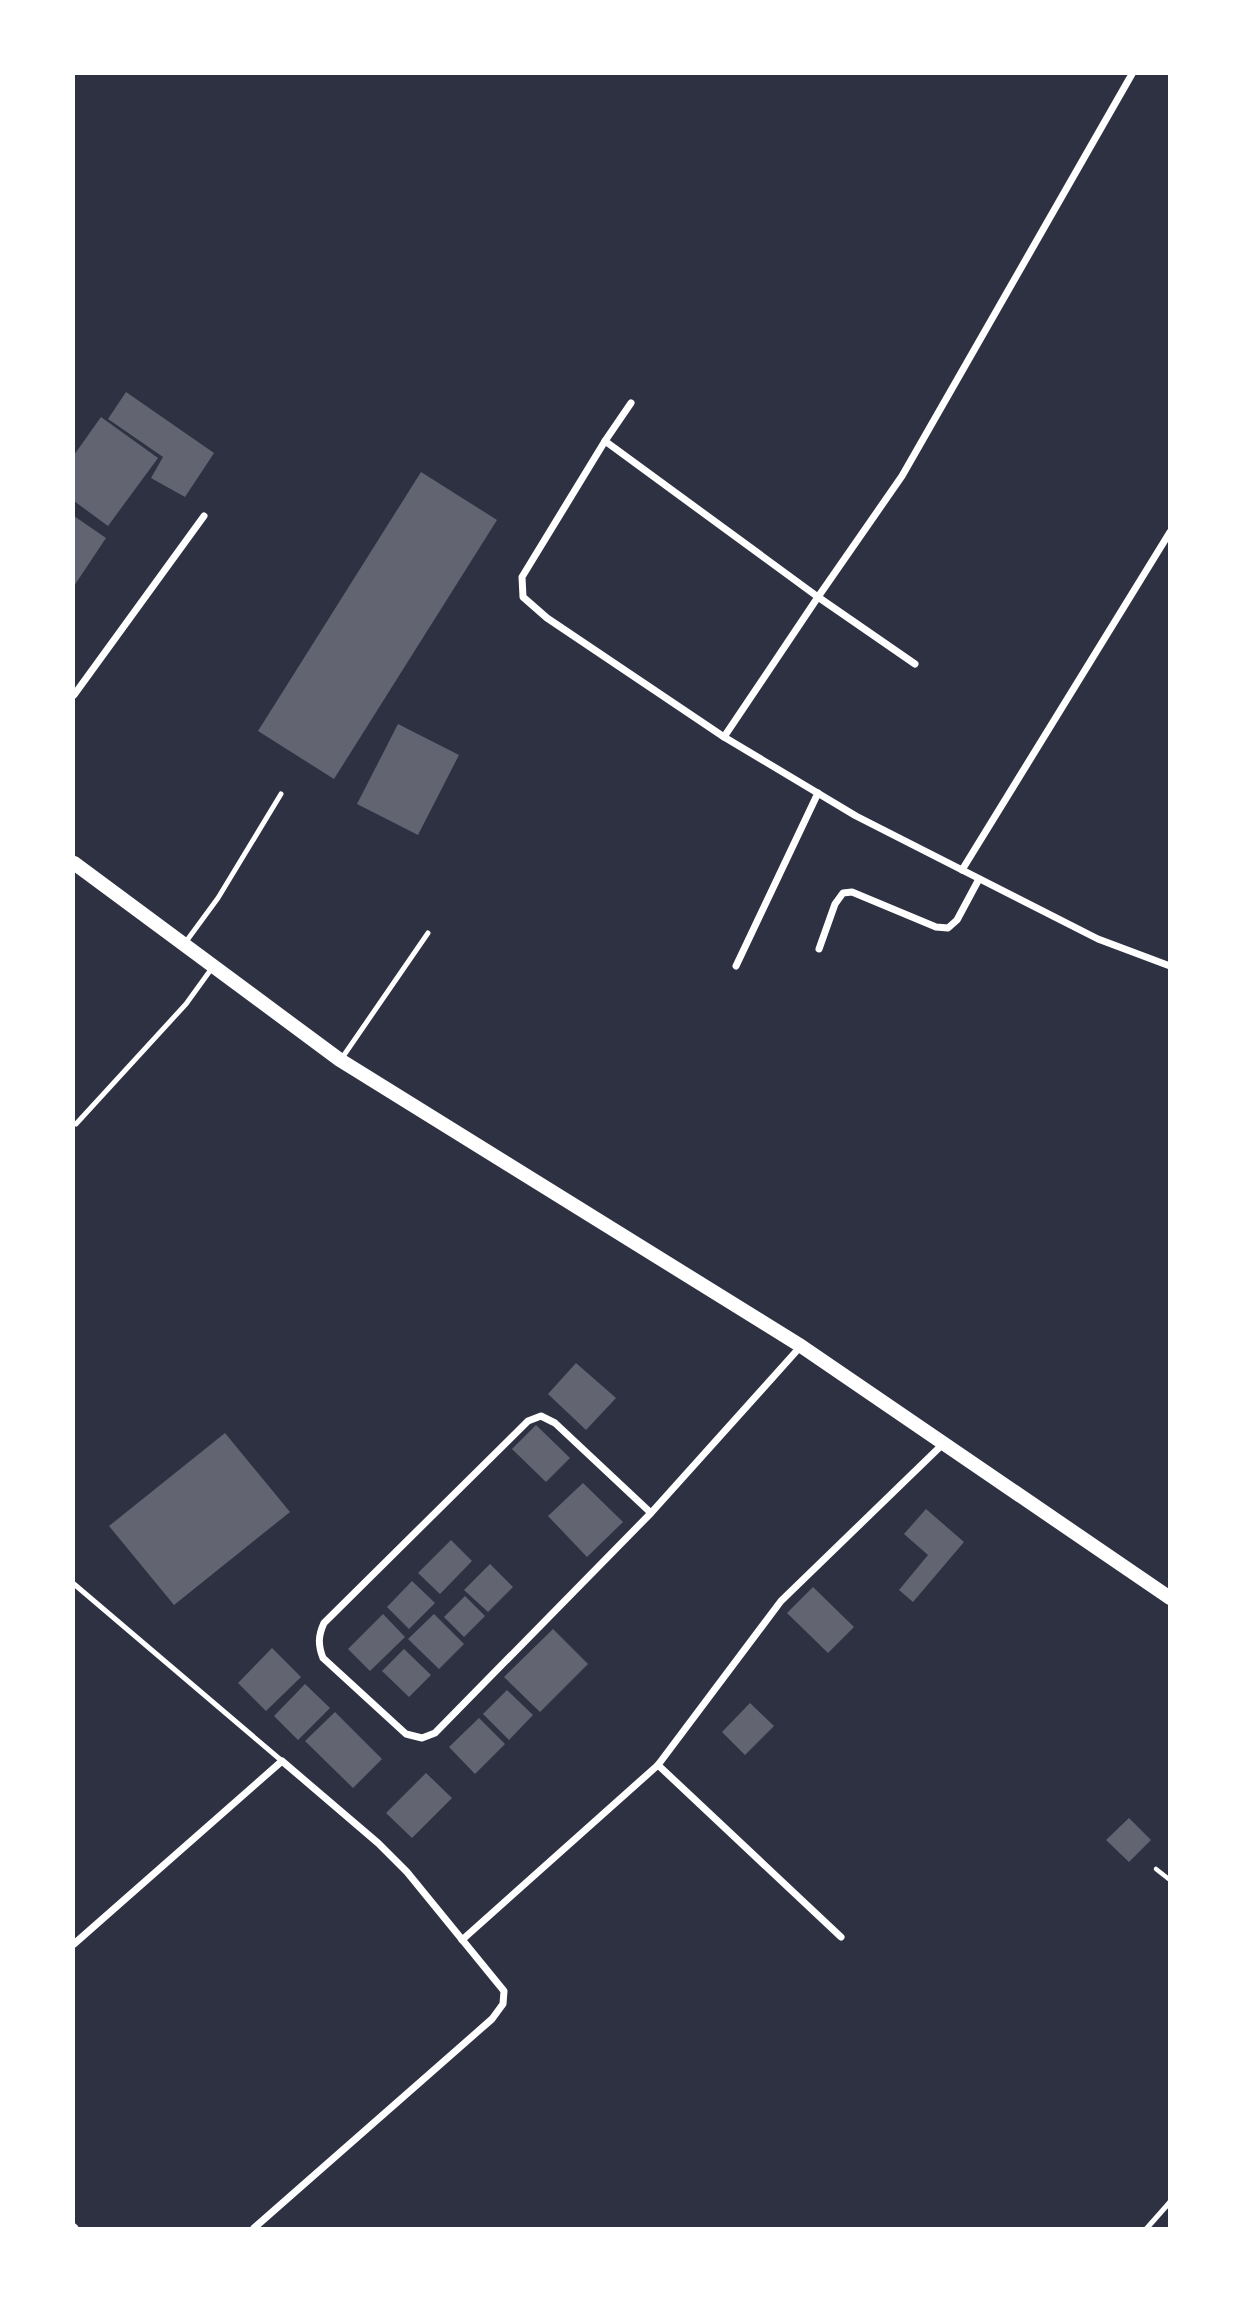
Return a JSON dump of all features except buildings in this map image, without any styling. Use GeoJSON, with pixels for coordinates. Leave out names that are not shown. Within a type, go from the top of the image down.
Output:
{"type":"FeatureCollection","features":[{"type":"Feature","properties":{"kind":"main road"},"geometry":{"type":"LineString","coordinates":[[74,863],[340,1060],[801,1346],[1170,1598]]}},
{"type":"Feature","properties":{"kind":"street"},"geometry":{"type":"LineString","coordinates":[[724,737],[902,476],[1132,74]]}},
{"type":"Feature","properties":{"kind":"street"},"geometry":{"type":"LineString","coordinates":[[631,403],[522,577],[523,597],[547,618],[724,737],[856,816],[1098,939],[1170,966]]}},
{"type":"Feature","properties":{"kind":"street"},"geometry":{"type":"LineString","coordinates":[[605,441],[818,597],[915,664]]}},
{"type":"Feature","properties":{"kind":"street"},"geometry":{"type":"LineString","coordinates":[[74,695],[204,516]]}},
{"type":"Feature","properties":{"kind":"street"},"geometry":{"type":"LineString","coordinates":[[962,870],[1170,532]]}},
{"type":"Feature","properties":{"kind":"street"},"geometry":{"type":"LineString","coordinates":[[736,966],[818,793]]}},
{"type":"Feature","properties":{"kind":"street"},"geometry":{"type":"LineString","coordinates":[[819,949],[835,904],[843,893],[852,892],[936,927],[948,928],[957,920],[979,879]]}},
{"type":"Feature","properties":{"kind":"street"},"geometry":{"type":"LineString","coordinates":[[651,1513],[555,1423],[541,1416],[528,1421],[324,1623],[319,1633],[318,1646],[323,1658],[406,1734],[422,1738],[435,1733],[651,1513],[801,1346]]}},
{"type":"Feature","properties":{"kind":"street"},"geometry":{"type":"LineString","coordinates":[[461,1940],[658,1765],[781,1601],[944,1443]]}},
{"type":"Feature","properties":{"kind":"street"},"geometry":{"type":"LineString","coordinates":[[74,1944],[282,1761],[378,1843],[407,1872],[504,1991],[503,2004],[492,2019],[254,2228]]}},
{"type":"Feature","properties":{"kind":"street"},"geometry":{"type":"LineString","coordinates":[[658,1765],[841,1937]]}},
{"type":"Feature","properties":{"kind":"lane"},"geometry":{"type":"LineString","coordinates":[[183,945],[218,898],[281,794]]}},
{"type":"Feature","properties":{"kind":"lane"},"geometry":{"type":"LineString","coordinates":[[340,1060],[428,933]]}},
{"type":"Feature","properties":{"kind":"lane"},"geometry":{"type":"LineString","coordinates":[[76,1124],[186,1004],[214,966]]}},
{"type":"Feature","properties":{"kind":"lane"},"geometry":{"type":"LineString","coordinates":[[74,1584],[282,1761]]}},
{"type":"Feature","properties":{"kind":"lane"},"geometry":{"type":"LineString","coordinates":[[1147,2228],[1170,2202]]}},
{"type":"Feature","properties":{"kind":"path"},"geometry":{"type":"LineString","coordinates":[[1156,1869],[1170,1880]]}}]}
